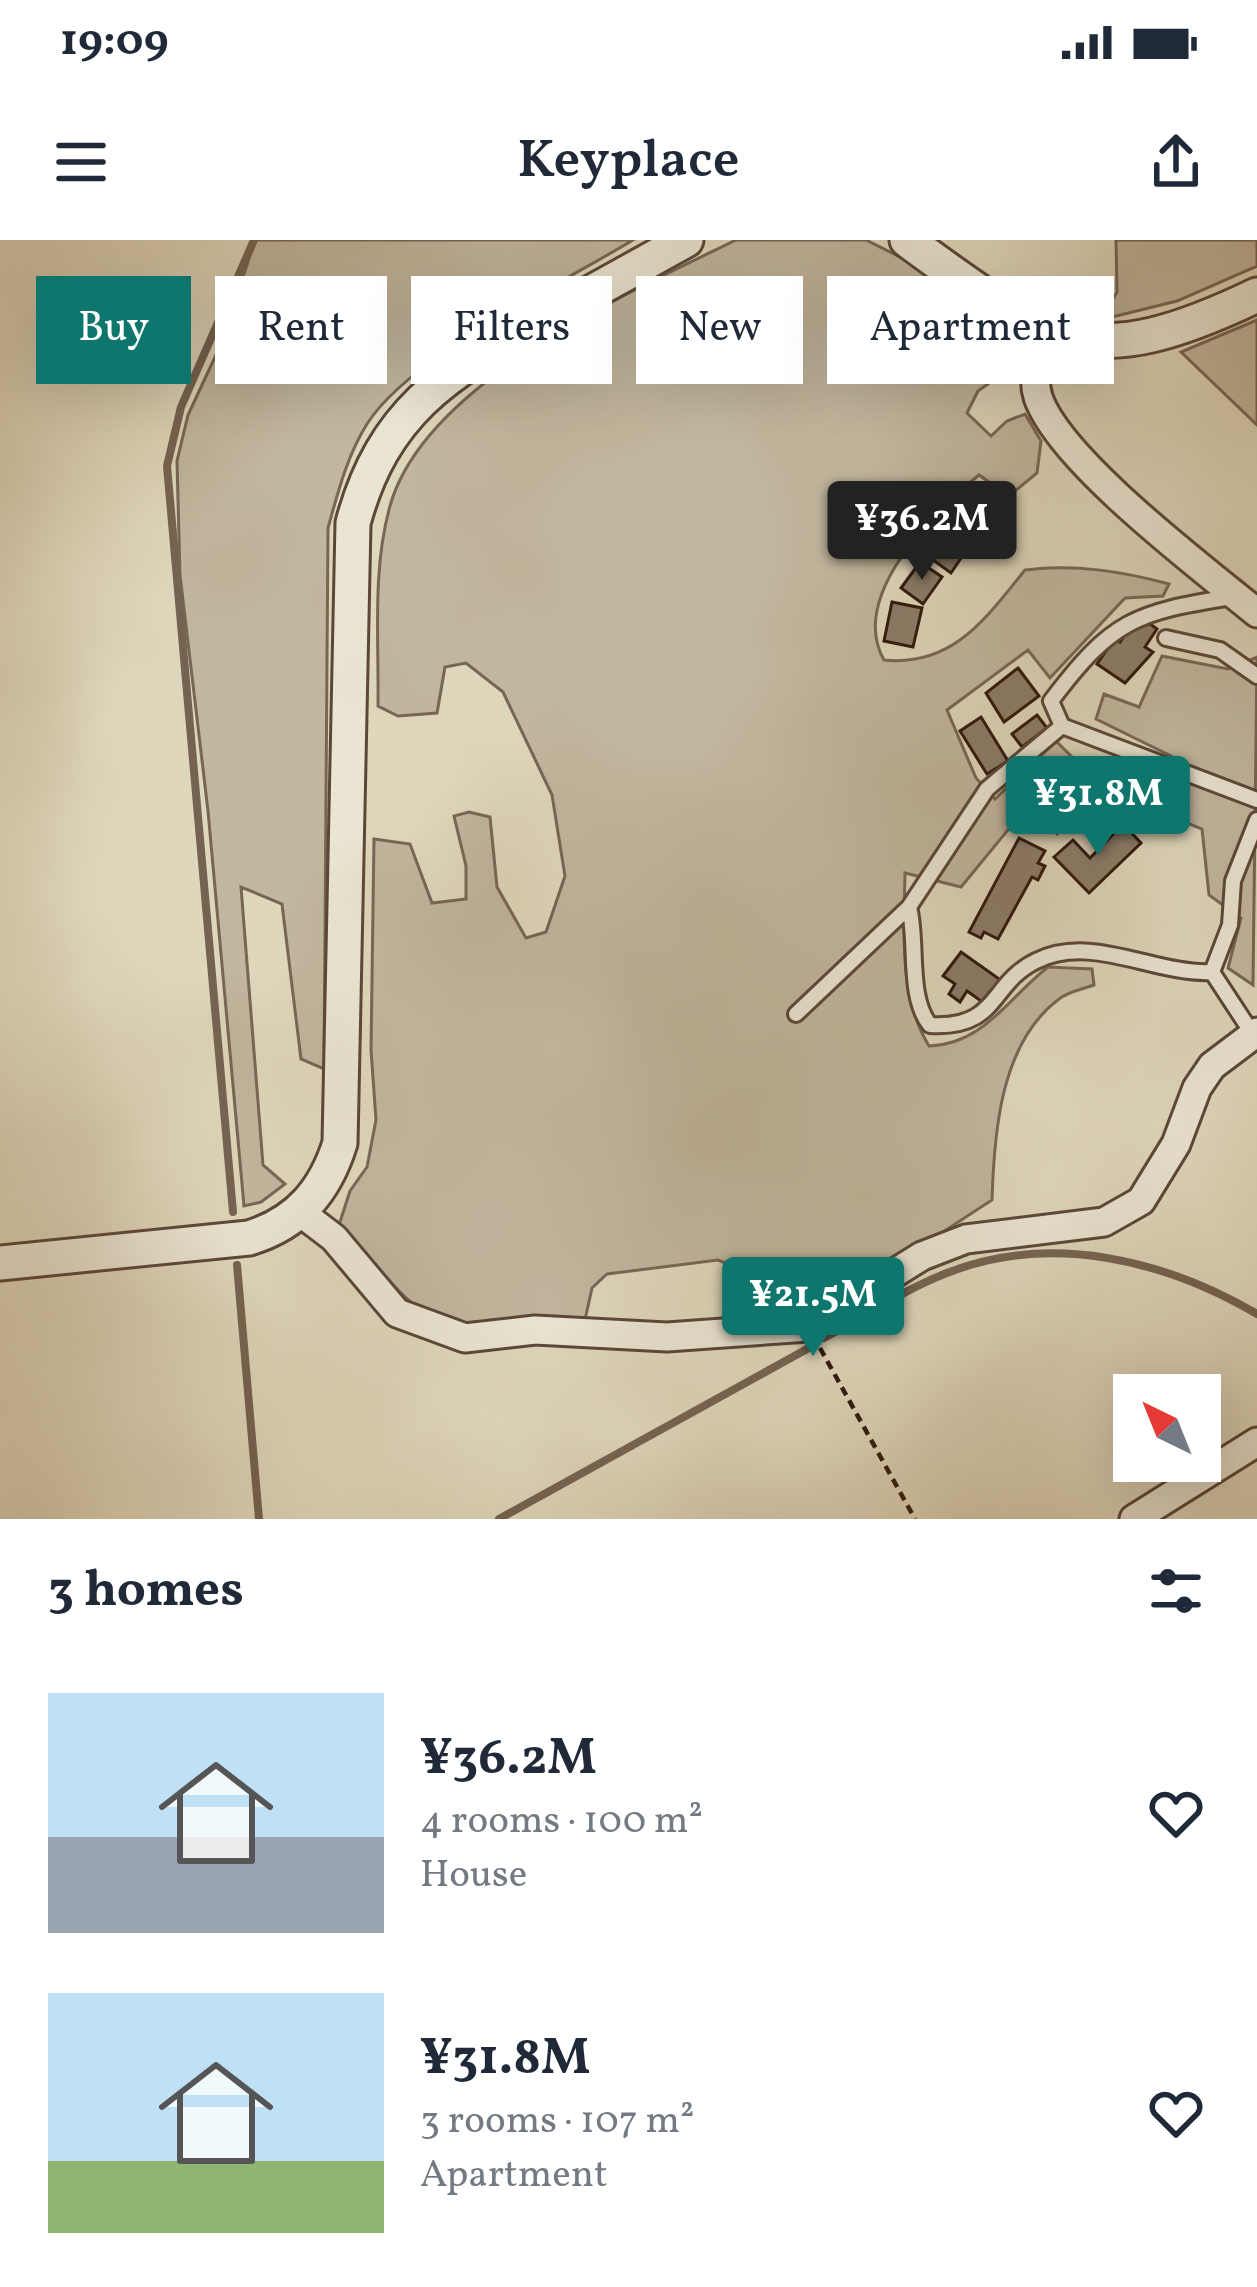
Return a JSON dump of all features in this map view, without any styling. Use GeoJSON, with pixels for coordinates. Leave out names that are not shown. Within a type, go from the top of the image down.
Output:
{"type":"FeatureCollection","features":[{"type":"Feature","properties":{"kind":"street"},"geometry":{"type":"LineString","coordinates":[[0,1263],[249,1238],[300,1212],[332,1171],[340,1143],[353,524],[362,491],[390,434],[442,379],[686,240]]}},
{"type":"Feature","properties":{"kind":"street"},"geometry":{"type":"LineString","coordinates":[[907,240],[957,276]]}},
{"type":"Feature","properties":{"kind":"street"},"geometry":{"type":"LineString","coordinates":[[1114,343],[1158,337],[1257,295]]}},
{"type":"Feature","properties":{"kind":"street"},"geometry":{"type":"LineString","coordinates":[[1036,384],[1055,430],[1072,452],[1247,605]]}},
{"type":"Feature","properties":{"kind":"street"},"geometry":{"type":"LineString","coordinates":[[300,1212],[344,1248],[397,1313],[465,1338],[535,1330],[667,1337],[808,1328],[944,1247],[1003,1233],[1104,1222],[1141,1201],[1176,1144],[1196,1088],[1213,1066],[1254,1032]]}},
{"type":"Feature","properties":{"kind":"street"},"geometry":{"type":"LineString","coordinates":[[1134,1519],[1257,1442]]}},
{"type":"Feature","properties":{"kind":"lane"},"geometry":{"type":"LineString","coordinates":[[1247,605],[1150,611],[1120,625],[1051,700],[1062,726],[1257,800]]}},
{"type":"Feature","properties":{"kind":"lane"},"geometry":{"type":"LineString","coordinates":[[1166,638],[1220,650],[1257,676]]}},
{"type":"Feature","properties":{"kind":"lane"},"geometry":{"type":"LineString","coordinates":[[796,1014],[909,907],[987,788],[1062,726]]}},
{"type":"Feature","properties":{"kind":"lane"},"geometry":{"type":"LineString","coordinates":[[1212,972],[1230,925],[1233,881],[1257,820]]}},
{"type":"Feature","properties":{"kind":"lane"},"geometry":{"type":"LineString","coordinates":[[909,907],[917,939],[921,1015],[930,1025],[961,1027],[984,1014],[1032,962],[1060,952],[1088,950],[1178,974],[1212,972]]}},
{"type":"Feature","properties":{"kind":"lane"},"geometry":{"type":"LineString","coordinates":[[1212,972],[1254,1032]]}},
{"type":"Feature","properties":{"kind":"path"},"geometry":{"type":"LineString","coordinates":[[808,1328],[915,1519]]}},
{"type":"Feature","properties":{"kind":"shaded area"},"geometry":{"type":"Polygon","coordinates":[[[255,240],[633,240],[571,276],[411,276],[411,378],[367,424],[349,461],[328,528],[324,1069],[301,1059],[282,904],[241,887],[263,1165],[285,1184],[261,1202],[244,1206],[208,811],[180,575],[177,461],[188,415],[215,357],[215,384],[387,384],[387,276],[243,276],[255,240]]]}},
{"type":"Feature","properties":{"kind":"shaded area"},"geometry":{"type":"Polygon","coordinates":[[[736,240],[866,240],[930,276],[827,276],[827,384],[988,384],[978,391],[967,413],[991,436],[1007,421],[1025,414],[1041,441],[1037,473],[1009,496],[979,475],[901,557],[877,609],[876,635],[884,660],[930,656],[949,647],[981,621],[1025,570],[1098,570],[1169,584],[1163,596],[1125,598],[1050,678],[1028,650],[947,710],[976,778],[995,799],[1056,741],[1078,763],[1103,807],[1057,834],[1046,818],[1012,825],[961,887],[905,873],[908,984],[929,1046],[980,1028],[1048,967],[1092,969],[1094,985],[1059,999],[1039,1018],[1012,1065],[999,1119],[992,1200],[854,1290],[804,1307],[774,1283],[718,1260],[607,1274],[592,1288],[585,1320],[554,1318],[473,1327],[447,1323],[408,1300],[339,1225],[350,1191],[367,1167],[376,1120],[371,1050],[374,839],[410,844],[432,903],[466,899],[466,866],[454,816],[469,812],[490,817],[497,887],[526,938],[546,932],[565,876],[552,795],[503,692],[466,663],[445,667],[437,713],[398,716],[378,706],[384,530],[410,461],[443,420],[484,384],[612,384],[612,302],[636,290],[636,384],[803,384],[803,276],[663,276],[736,240]]]}},
{"type":"Feature","properties":{"kind":"shaded area"},"geometry":{"type":"Polygon","coordinates":[[[1116,240],[1257,240],[1257,266],[1177,301],[1114,317],[1116,240]]]}},
{"type":"Feature","properties":{"kind":"shaded area"},"geometry":{"type":"Polygon","coordinates":[[[1257,320],[1257,425],[1181,352],[1257,320]]]}},
{"type":"Feature","properties":{"kind":"shaded area"},"geometry":{"type":"Polygon","coordinates":[[[1162,656],[1228,669],[1257,657],[1253,985],[1228,968],[1241,918],[1209,895],[1202,829],[1150,808],[1171,756],[1096,719],[1104,694],[1139,707],[1162,656]]]}},
{"type":"Feature","properties":{"kind":"building"},"geometry":{"type":"Polygon","coordinates":[[[951,519],[976,536],[951,573],[926,555],[951,519]]]}},
{"type":"Feature","properties":{"kind":"building"},"geometry":{"type":"Polygon","coordinates":[[[920,562],[942,577],[923,604],[901,588],[920,562]]]}},
{"type":"Feature","properties":{"kind":"building"},"geometry":{"type":"Polygon","coordinates":[[[892,602],[922,608],[913,647],[884,641],[892,602]]]}},
{"type":"Feature","properties":{"kind":"building"},"geometry":{"type":"Polygon","coordinates":[[[1150,624],[1157,629],[1145,647],[1153,652],[1125,683],[1097,664],[1115,638],[1120,642],[1129,629],[1150,624]]]}},
{"type":"Feature","properties":{"kind":"building"},"geometry":{"type":"Polygon","coordinates":[[[1018,668],[1039,696],[1004,722],[986,693],[1018,668]]]}},
{"type":"Feature","properties":{"kind":"building"},"geometry":{"type":"Polygon","coordinates":[[[1037,715],[1047,728],[1022,747],[1012,734],[1037,715]]]}},
{"type":"Feature","properties":{"kind":"building"},"geometry":{"type":"Polygon","coordinates":[[[981,717],[1008,761],[987,774],[960,731],[981,717]]]}},
{"type":"Feature","properties":{"kind":"building"},"geometry":{"type":"Polygon","coordinates":[[[1123,824],[1141,843],[1089,893],[1054,857],[1073,840],[1090,858],[1123,824]]]}},
{"type":"Feature","properties":{"kind":"building"},"geometry":{"type":"Polygon","coordinates":[[[1019,838],[1045,851],[1038,863],[1045,866],[1038,880],[1032,877],[998,939],[984,932],[981,938],[969,932],[1019,838]]]}},
{"type":"Feature","properties":{"kind":"building"},"geometry":{"type":"Polygon","coordinates":[[[961,952],[1002,981],[985,1004],[967,991],[960,1002],[949,994],[955,984],[943,976],[961,952]]]}},
{"type":"Feature","properties":{"kind":"waterway"},"geometry":{"type":"LineString","coordinates":[[233,1212],[167,466],[181,407],[254,240]]}},
{"type":"Feature","properties":{"kind":"waterway"},"geometry":{"type":"LineString","coordinates":[[824,1338],[947,1273],[1026,1255],[1067,1254],[1146,1266],[1257,1314]]}},
{"type":"Feature","properties":{"kind":"waterway"},"geometry":{"type":"LineString","coordinates":[[237,1265],[259,1519]]}},
{"type":"Feature","properties":{"kind":"waterway"},"geometry":{"type":"LineString","coordinates":[[499,1519],[807,1349]]}}]}
